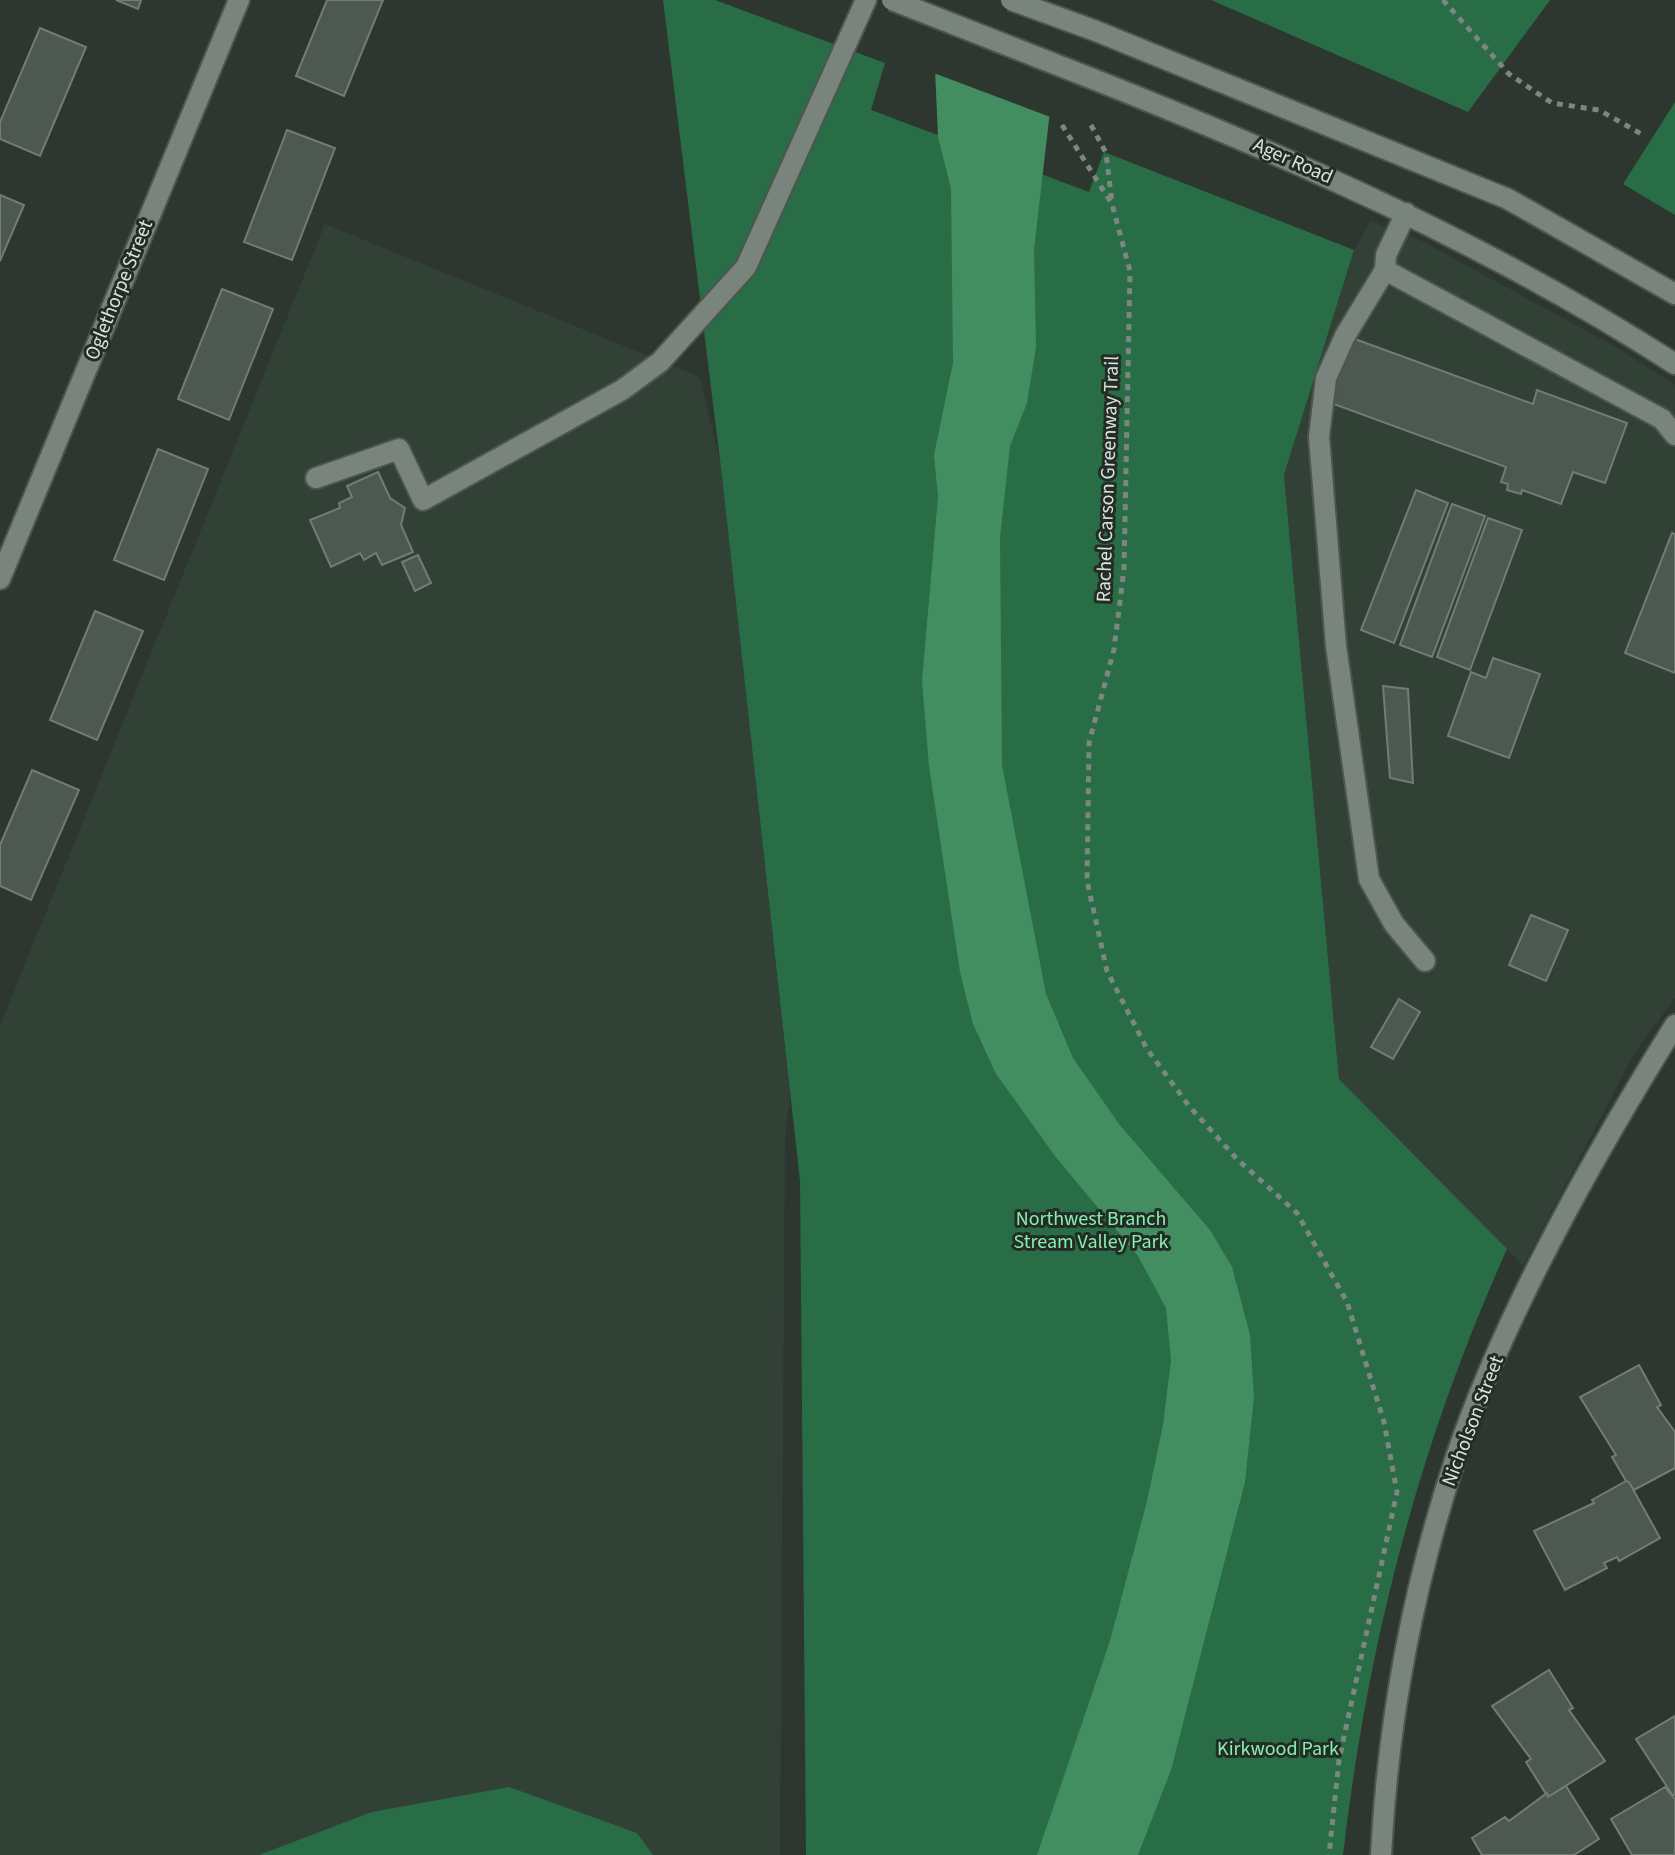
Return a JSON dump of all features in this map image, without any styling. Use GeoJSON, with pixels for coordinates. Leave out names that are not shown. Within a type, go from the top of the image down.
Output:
{"type":"FeatureCollection","features":[{"type":"Feature","properties":{"kind":"main road","name":"Oglethorpe Street"},"geometry":{"type":"LineString","coordinates":[[0,579],[239,0]]}},
{"type":"Feature","properties":{"kind":"main road"},"geometry":{"type":"LineString","coordinates":[[316,478],[399,449],[423,500],[622,390],[660,362],[746,267],[866,0]]}},
{"type":"Feature","properties":{"kind":"main road","name":"Ager Road"},"geometry":{"type":"LineString","coordinates":[[892,0],[1267,149],[1406,213],[1529,276],[1675,364]]}},
{"type":"Feature","properties":{"kind":"main road"},"geometry":{"type":"LineString","coordinates":[[1011,0],[1096,31],[1508,199],[1675,294]]}},
{"type":"Feature","properties":{"kind":"main road"},"geometry":{"type":"LineString","coordinates":[[1406,213],[1386,255],[1385,270],[1345,336],[1326,378],[1319,437],[1336,646],[1369,879],[1394,924],[1425,961]]}},
{"type":"Feature","properties":{"kind":"main road"},"geometry":{"type":"LineString","coordinates":[[1385,270],[1662,419],[1675,435]]}},
{"type":"Feature","properties":{"kind":"main road","name":"Nicholson Street"},"geometry":{"type":"LineString","coordinates":[[1381,1855],[1394,1712],[1409,1626],[1457,1455],[1529,1285],[1631,1096],[1675,1025]]}},
{"type":"Feature","properties":{"kind":"path"},"geometry":{"type":"LineString","coordinates":[[1443,0],[1509,74],[1552,103],[1599,110],[1645,136]]}},
{"type":"Feature","properties":{"kind":"path","name":"Rachel Carson Greenway Trail"},"geometry":{"type":"LineString","coordinates":[[1062,125],[1112,204],[1130,271],[1124,569],[1114,649],[1089,743],[1087,881],[1107,971],[1147,1049],[1189,1106],[1237,1159],[1297,1213],[1347,1302],[1384,1422],[1397,1492],[1339,1760],[1329,1855]]}},
{"type":"Feature","properties":{"kind":"path"},"geometry":{"type":"LineString","coordinates":[[1091,125],[1106,153],[1112,204]]}},
{"type":"Feature","properties":{"kind":"shaded area"},"geometry":{"type":"Polygon","coordinates":[[[932,0],[1050,111],[1034,250],[1036,347],[1027,403],[1010,446],[1000,538],[1002,765],[1046,994],[1073,1058],[1119,1124],[1210,1230],[1232,1267],[1250,1335],[1254,1397],[1245,1482],[1171,1770],[1138,1855],[1037,1855],[1110,1641],[1147,1501],[1163,1425],[1171,1360],[1166,1308],[1138,1256],[1055,1156],[996,1074],[973,1024],[960,972],[929,766],[922,681],[938,497],[934,455],[953,363],[951,188],[938,137],[932,0]]]}},
{"type":"Feature","properties":{"kind":"shaded area"},"geometry":{"type":"Polygon","coordinates":[[[1370,221],[1424,242],[1616,347],[1675,385],[1675,998],[1635,1052],[1523,1266],[1339,1079],[1284,475],[1354,250],[1370,221]]]}},
{"type":"Feature","properties":{"kind":"shaded area"},"geometry":{"type":"Polygon","coordinates":[[[325,224],[700,377],[801,802],[812,888],[785,1139],[780,1855],[0,1855],[0,1026],[325,224]]]}},
{"type":"Feature","properties":{"kind":"green space","name":"Northwest Branch Stream Valley Park"},"geometry":{"type":"Polygon","coordinates":[[[663,0],[715,0],[885,63],[871,110],[1089,192],[1104,152],[1354,250],[1284,475],[1339,1079],[1507,1249],[1448,1396],[1401,1545],[1367,1698],[1343,1855],[806,1855],[800,1181],[722,476],[663,0]]]}},
{"type":"Feature","properties":{"kind":"green space"},"geometry":{"type":"Polygon","coordinates":[[[1211,0],[1550,0],[1468,112],[1211,0]]]}},
{"type":"Feature","properties":{"kind":"green space"},"geometry":{"type":"Polygon","coordinates":[[[1675,102],[1675,215],[1623,184],[1675,102]]]}},
{"type":"Feature","properties":{"kind":"green space"},"geometry":{"type":"Polygon","coordinates":[[[509,1787],[637,1833],[653,1855],[259,1855],[372,1812],[509,1787]]]}},
{"type":"Feature","properties":{"kind":"pier"},"geometry":{"type":"Polygon","coordinates":[[[928,0],[1050,0],[1053,118],[931,72],[928,0]]]}},
{"type":"Feature","properties":{"kind":"building"},"geometry":{"type":"Polygon","coordinates":[[[116,0],[141,0],[138,9],[116,0]]]}},
{"type":"Feature","properties":{"kind":"building"},"geometry":{"type":"Polygon","coordinates":[[[327,0],[383,0],[344,96],[296,76],[327,0]]]}},
{"type":"Feature","properties":{"kind":"building"},"geometry":{"type":"Polygon","coordinates":[[[40,28],[86,47],[40,156],[0,139],[0,122],[40,28]]]}},
{"type":"Feature","properties":{"kind":"building"},"geometry":{"type":"Polygon","coordinates":[[[287,130],[335,148],[292,260],[244,242],[287,130]]]}},
{"type":"Feature","properties":{"kind":"building"},"geometry":{"type":"Polygon","coordinates":[[[0,195],[24,205],[0,261],[0,195]]]}},
{"type":"Feature","properties":{"kind":"building"},"geometry":{"type":"Polygon","coordinates":[[[222,289],[273,309],[229,420],[178,399],[222,289]]]}},
{"type":"Feature","properties":{"kind":"building"},"geometry":{"type":"Polygon","coordinates":[[[1352,338],[1533,404],[1537,390],[1627,423],[1605,483],[1573,472],[1561,504],[1522,490],[1521,494],[1507,490],[1508,484],[1501,482],[1506,467],[1328,402],[1352,338]]]}},
{"type":"Feature","properties":{"kind":"building"},"geometry":{"type":"Polygon","coordinates":[[[158,449],[208,469],[164,580],[114,560],[158,449]]]}},
{"type":"Feature","properties":{"kind":"building"},"geometry":{"type":"Polygon","coordinates":[[[378,472],[390,498],[405,508],[401,525],[413,552],[382,565],[376,553],[364,560],[360,553],[331,567],[310,520],[340,508],[339,503],[352,497],[347,486],[378,472]]]}},
{"type":"Feature","properties":{"kind":"building"},"geometry":{"type":"Polygon","coordinates":[[[1416,490],[1448,503],[1394,643],[1361,630],[1416,490]]]}},
{"type":"Feature","properties":{"kind":"building"},"geometry":{"type":"Polygon","coordinates":[[[1452,504],[1485,516],[1432,657],[1400,645],[1452,504]]]}},
{"type":"Feature","properties":{"kind":"building"},"geometry":{"type":"Polygon","coordinates":[[[1488,518],[1522,530],[1470,670],[1437,657],[1488,518]]]}},
{"type":"Feature","properties":{"kind":"building"},"geometry":{"type":"Polygon","coordinates":[[[1672,533],[1675,534],[1675,673],[1625,653],[1672,533]]]}},
{"type":"Feature","properties":{"kind":"building"},"geometry":{"type":"Polygon","coordinates":[[[418,555],[431,583],[415,591],[402,562],[418,555]]]}},
{"type":"Feature","properties":{"kind":"building"},"geometry":{"type":"Polygon","coordinates":[[[95,611],[143,631],[97,740],[50,720],[95,611]]]}},
{"type":"Feature","properties":{"kind":"building"},"geometry":{"type":"Polygon","coordinates":[[[1493,658],[1540,674],[1509,758],[1448,736],[1471,672],[1486,678],[1493,658]]]}},
{"type":"Feature","properties":{"kind":"building"},"geometry":{"type":"Polygon","coordinates":[[[1383,686],[1408,689],[1413,783],[1390,778],[1383,686]]]}},
{"type":"Feature","properties":{"kind":"building"},"geometry":{"type":"Polygon","coordinates":[[[32,770],[79,790],[31,900],[0,886],[0,845],[32,770]]]}},
{"type":"Feature","properties":{"kind":"building"},"geometry":{"type":"Polygon","coordinates":[[[1531,915],[1568,930],[1546,981],[1509,965],[1531,915]]]}},
{"type":"Feature","properties":{"kind":"building"},"geometry":{"type":"Polygon","coordinates":[[[1399,999],[1420,1012],[1393,1059],[1371,1047],[1399,999]]]}},
{"type":"Feature","properties":{"kind":"building"},"geometry":{"type":"Polygon","coordinates":[[[1639,1365],[1661,1405],[1657,1407],[1675,1432],[1675,1468],[1634,1490],[1612,1457],[1616,1455],[1580,1397],[1639,1365]]]}},
{"type":"Feature","properties":{"kind":"building"},"geometry":{"type":"Polygon","coordinates":[[[1626,1481],[1660,1538],[1619,1561],[1617,1557],[1604,1563],[1607,1568],[1565,1590],[1534,1531],[1594,1503],[1592,1500],[1626,1481]]]}},
{"type":"Feature","properties":{"kind":"building"},"geometry":{"type":"Polygon","coordinates":[[[1549,1670],[1573,1708],[1569,1710],[1605,1761],[1548,1797],[1526,1762],[1531,1759],[1492,1706],[1549,1670]]]}},
{"type":"Feature","properties":{"kind":"building"},"geometry":{"type":"Polygon","coordinates":[[[1675,1716],[1675,1794],[1673,1796],[1636,1739],[1675,1716]]]}},
{"type":"Feature","properties":{"kind":"building"},"geometry":{"type":"Polygon","coordinates":[[[1566,1786],[1599,1839],[1574,1855],[1482,1855],[1472,1838],[1505,1817],[1509,1821],[1547,1793],[1548,1797],[1566,1786]]]}},
{"type":"Feature","properties":{"kind":"building"},"geometry":{"type":"Polygon","coordinates":[[[1665,1787],[1675,1799],[1675,1855],[1632,1855],[1611,1819],[1665,1787]]]}},
{"type":"Feature","properties":{"kind":"park label","name":"Kirkwood Park"},"geometry":{"type":"Point","coordinates":[1278,1749]}}]}
